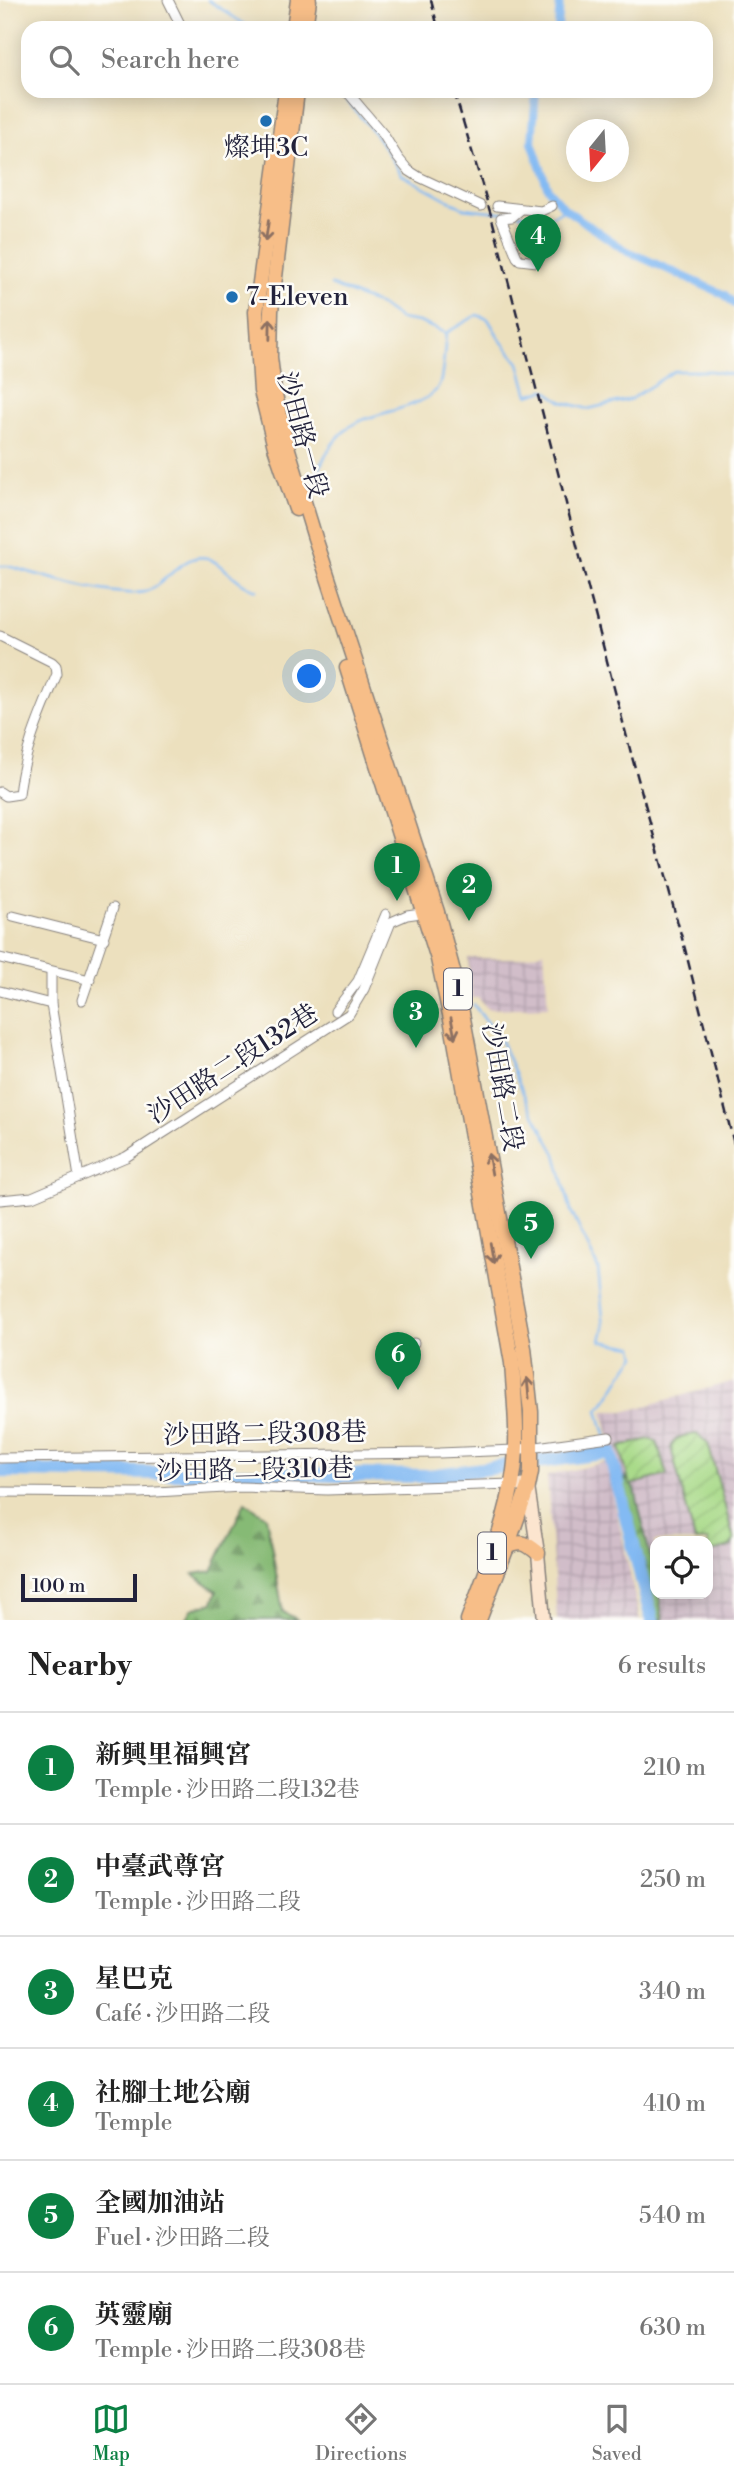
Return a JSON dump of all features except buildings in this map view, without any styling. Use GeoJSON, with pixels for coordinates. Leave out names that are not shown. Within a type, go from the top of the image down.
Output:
{"type":"FeatureCollection","features":[{"type":"Feature","properties":{"kind":"main road"},"geometry":{"type":"LineString","coordinates":[[295,21],[298,0]]}},
{"type":"Feature","properties":{"kind":"main road"},"geometry":{"type":"LineString","coordinates":[[306,21],[309,0]]}},
{"type":"Feature","properties":{"kind":"main road","name":"沙田路一段"},"geometry":{"type":"LineString","coordinates":[[285,98],[256,312],[257,344],[261,391],[275,447],[311,540]]}},
{"type":"Feature","properties":{"kind":"main road","name":"沙田路一段"},"geometry":{"type":"LineString","coordinates":[[296,98],[274,277],[270,357],[274,390],[311,540]]}},
{"type":"Feature","properties":{"kind":"main road","name":"沙田路二段"},"geometry":{"type":"LineString","coordinates":[[311,540],[466,1022],[520,1323],[531,1412],[532,1452],[529,1479]]}},
{"type":"Feature","properties":{"kind":"main road","name":"沙田路二段"},"geometry":{"type":"LineString","coordinates":[[430,912],[506,1331],[515,1405],[512,1484]]}},
{"type":"Feature","properties":{"kind":"main road","name":"1"},"geometry":{"type":"LineString","coordinates":[[479,1620],[529,1479]]}},
{"type":"Feature","properties":{"kind":"main road","name":"1"},"geometry":{"type":"LineString","coordinates":[[468,1620],[512,1484]]}},
{"type":"Feature","properties":{"kind":"main road"},"geometry":{"type":"LineString","coordinates":[[507,1547],[520,1541],[527,1543],[538,1553]]}},
{"type":"Feature","properties":{"kind":"street"},"geometry":{"type":"LineString","coordinates":[[168,0],[178,21]]}},
{"type":"Feature","properties":{"kind":"street"},"geometry":{"type":"LineString","coordinates":[[353,98],[408,170],[481,206]]}},
{"type":"Feature","properties":{"kind":"street"},"geometry":{"type":"LineString","coordinates":[[497,206],[541,211],[552,206]]}},
{"type":"Feature","properties":{"kind":"street"},"geometry":{"type":"LineString","coordinates":[[520,210],[512,217],[501,218],[517,257],[520,260],[537,262]]}},
{"type":"Feature","properties":{"kind":"street"},"geometry":{"type":"LineString","coordinates":[[0,636],[52,662],[56,666],[57,674],[28,746],[19,794],[6,796],[0,792]]}},
{"type":"Feature","properties":{"kind":"street"},"geometry":{"type":"LineString","coordinates":[[82,1000],[113,908]]}},
{"type":"Feature","properties":{"kind":"street","name":"沙田路二段132巷"},"geometry":{"type":"LineString","coordinates":[[0,1200],[32,1197],[126,1157],[349,1014],[364,989],[391,922],[407,915],[430,912]]}},
{"type":"Feature","properties":{"kind":"street"},"geometry":{"type":"LineString","coordinates":[[335,1011],[358,981],[386,914]]}},
{"type":"Feature","properties":{"kind":"street"},"geometry":{"type":"LineString","coordinates":[[13,916],[104,939]]}},
{"type":"Feature","properties":{"kind":"street"},"geometry":{"type":"LineString","coordinates":[[0,958],[90,980]]}},
{"type":"Feature","properties":{"kind":"street"},"geometry":{"type":"LineString","coordinates":[[51,972],[51,1004],[79,1177]]}},
{"type":"Feature","properties":{"kind":"street"},"geometry":{"type":"LineString","coordinates":[[0,991],[51,1004]]}},
{"type":"Feature","properties":{"kind":"street"},"geometry":{"type":"LineString","coordinates":[[388,1350],[414,1343]]}},
{"type":"Feature","properties":{"kind":"street","name":"沙田路二段308巷"},"geometry":{"type":"LineString","coordinates":[[0,1458],[515,1459],[532,1452],[609,1437]]}},
{"type":"Feature","properties":{"kind":"street"},"geometry":{"type":"LineString","coordinates":[[512,1484],[529,1479]]}},
{"type":"Feature","properties":{"kind":"street","name":"沙田路二段"},"geometry":{"type":"LineString","coordinates":[[529,1479],[544,1620]]}},
{"type":"Feature","properties":{"kind":"street","name":"沙田路二段310巷"},"geometry":{"type":"LineString","coordinates":[[0,1492],[139,1493],[242,1487],[327,1490],[512,1484]]}},
{"type":"Feature","properties":{"kind":"shaded area"},"geometry":{"type":"Polygon","coordinates":[[[544,951],[548,1007],[488,1009],[478,998],[472,998],[468,958],[519,958],[544,951]]]}},
{"type":"Feature","properties":{"kind":"shaded area"},"geometry":{"type":"Polygon","coordinates":[[[734,1381],[734,1620],[657,1620],[652,1599],[713,1599],[713,1536],[650,1536],[650,1593],[603,1411],[627,1411],[734,1381]]]}},
{"type":"Feature","properties":{"kind":"shaded area"},"geometry":{"type":"Polygon","coordinates":[[[606,1462],[640,1620],[557,1620],[547,1476],[606,1462]]]}},
{"type":"Feature","properties":{"kind":"green space"},"geometry":{"type":"Polygon","coordinates":[[[697,1434],[708,1443],[734,1540],[731,1547],[713,1552],[713,1536],[694,1536],[671,1448],[678,1438],[697,1434]]]}},
{"type":"Feature","properties":{"kind":"green space"},"geometry":{"type":"Polygon","coordinates":[[[649,1439],[657,1442],[667,1475],[630,1485],[620,1447],[649,1439]]]}},
{"type":"Feature","properties":{"kind":"green space"},"geometry":{"type":"Polygon","coordinates":[[[625,1477],[635,1490],[650,1556],[650,1599],[660,1599],[663,1620],[650,1620],[618,1492],[625,1477]]]}},
{"type":"Feature","properties":{"kind":"green space"},"geometry":{"type":"Polygon","coordinates":[[[245,1502],[266,1516],[283,1612],[298,1620],[186,1620],[192,1609],[213,1602],[217,1591],[193,1574],[212,1571],[245,1502]]]}},
{"type":"Feature","properties":{"kind":"waterway"},"geometry":{"type":"LineString","coordinates":[[208,0],[240,21]]}},
{"type":"Feature","properties":{"kind":"waterway"},"geometry":{"type":"LineString","coordinates":[[558,21],[560,0]]}},
{"type":"Feature","properties":{"kind":"waterway"},"geometry":{"type":"LineString","coordinates":[[345,98],[379,139],[402,175],[463,208],[509,213]]}},
{"type":"Feature","properties":{"kind":"waterway"},"geometry":{"type":"LineString","coordinates":[[535,98],[532,142],[548,189],[565,209],[625,250],[725,295],[734,304]]}},
{"type":"Feature","properties":{"kind":"waterway"},"geometry":{"type":"LineString","coordinates":[[519,214],[550,217],[565,209]]}},
{"type":"Feature","properties":{"kind":"waterway"},"geometry":{"type":"LineString","coordinates":[[331,285],[380,305],[400,319],[419,322],[446,333]]}},
{"type":"Feature","properties":{"kind":"waterway"},"geometry":{"type":"LineString","coordinates":[[310,497],[328,451],[348,428],[368,418],[409,406],[432,394],[440,382],[446,333],[477,315],[488,319],[519,363],[528,395],[545,390],[563,402],[588,409],[631,399],[674,371],[711,371],[734,375]]}},
{"type":"Feature","properties":{"kind":"waterway"},"geometry":{"type":"LineString","coordinates":[[0,566],[99,590],[134,593],[147,591],[183,564],[199,557],[219,564],[243,583],[257,590]]}},
{"type":"Feature","properties":{"kind":"waterway"},"geometry":{"type":"LineString","coordinates":[[474,1005],[502,1043],[527,1102],[556,1154],[571,1211],[598,1268],[604,1328],[601,1341],[634,1347],[636,1356],[598,1410],[610,1452]]}},
{"type":"Feature","properties":{"kind":"waterway"},"geometry":{"type":"LineString","coordinates":[[0,1471],[430,1476],[610,1452],[652,1620]]}},
{"type":"Feature","properties":{"kind":"railway"},"geometry":{"type":"LineString","coordinates":[[431,0],[436,21]]}},
{"type":"Feature","properties":{"kind":"railway"},"geometry":{"type":"LineString","coordinates":[[456,98],[491,215],[734,1144]]}},
{"type":"Feature","properties":{"kind":"place","name":"燦坤3C"},"geometry":{"type":"Point","coordinates":[266,121]}},
{"type":"Feature","properties":{"kind":"place","name":"社腳土地公廟"},"geometry":{"type":"Point","coordinates":[538,272]}},
{"type":"Feature","properties":{"kind":"place","name":"7-Eleven"},"geometry":{"type":"Point","coordinates":[232,297]}},
{"type":"Feature","properties":{"kind":"place","name":"新興里福興宮"},"geometry":{"type":"Point","coordinates":[397,901]}},
{"type":"Feature","properties":{"kind":"place","name":"中臺武尊宮"},"geometry":{"type":"Point","coordinates":[469,921]}},
{"type":"Feature","properties":{"kind":"place","name":"星巴克"},"geometry":{"type":"Point","coordinates":[416,1048]}},
{"type":"Feature","properties":{"kind":"place","name":"全國加油站"},"geometry":{"type":"Point","coordinates":[531,1259]}},
{"type":"Feature","properties":{"kind":"place","name":"英靈廟"},"geometry":{"type":"Point","coordinates":[398,1390]}}]}
